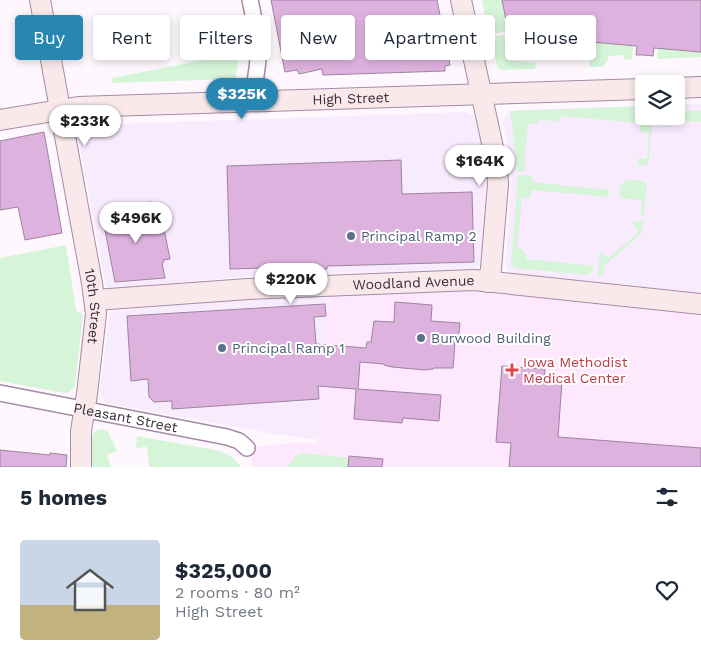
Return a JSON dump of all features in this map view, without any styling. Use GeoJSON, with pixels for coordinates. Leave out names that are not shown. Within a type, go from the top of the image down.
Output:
{"type":"FeatureCollection","features":[{"type":"Feature","properties":{"kind":"street","name":"10th Street"},"geometry":{"type":"LineString","coordinates":[[40,0],[95,300],[96,314],[81,438],[81,467]]}},
{"type":"Feature","properties":{"kind":"street"},"geometry":{"type":"LineString","coordinates":[[250,0],[258,53],[256,81],[251,102]]}},
{"type":"Feature","properties":{"kind":"street"},"geometry":{"type":"LineString","coordinates":[[461,0],[497,166],[498,184],[491,269],[488,282]]}},
{"type":"Feature","properties":{"kind":"street"},"geometry":{"type":"LineString","coordinates":[[685,88],[701,87]]}},
{"type":"Feature","properties":{"kind":"street","name":"High Street"},"geometry":{"type":"LineString","coordinates":[[0,120],[78,107],[635,89]]}},
{"type":"Feature","properties":{"kind":"street","name":"Woodland Avenue"},"geometry":{"type":"LineString","coordinates":[[95,300],[248,289],[474,280],[701,304]]}},
{"type":"Feature","properties":{"kind":"street","name":"Pleasant Street"},"geometry":{"type":"LineString","coordinates":[[0,393],[227,437],[239,441],[247,448]]}},
{"type":"Feature","properties":{"kind":"shaded area"},"geometry":{"type":"Polygon","coordinates":[[[685,104],[701,104],[701,293],[507,271],[505,265],[512,174],[503,123],[506,114],[515,110],[635,106],[635,125],[685,125],[685,104]]]}},
{"type":"Feature","properties":{"kind":"shaded area"},"geometry":{"type":"Polygon","coordinates":[[[465,112],[473,115],[475,118],[485,159],[486,187],[481,263],[477,269],[254,276],[116,288],[108,288],[106,286],[78,137],[80,129],[86,125],[465,112]]]}},
{"type":"Feature","properties":{"kind":"shaded area","name":"Iowa Methodist Medical Center"},"geometry":{"type":"Polygon","coordinates":[[[474,280],[701,304],[701,467],[254,467],[247,448],[298,442],[316,444],[330,286],[474,280]]]}},
{"type":"Feature","properties":{"kind":"shaded area","name":"Principal Ramp 1"},"geometry":{"type":"Polygon","coordinates":[[[329,297],[317,437],[313,439],[274,434],[107,403],[102,398],[100,391],[109,315],[113,311],[235,300],[329,297]]]}},
{"type":"Feature","properties":{"kind":"green space"},"geometry":{"type":"Polygon","coordinates":[[[482,0],[502,0],[505,15],[505,31],[495,34],[495,15],[485,15],[482,0]]]}},
{"type":"Feature","properties":{"kind":"green space"},"geometry":{"type":"Polygon","coordinates":[[[505,34],[505,60],[536,63],[535,69],[502,70],[498,68],[495,57],[495,37],[505,34]]]}},
{"type":"Feature","properties":{"kind":"green space"},"geometry":{"type":"Polygon","coordinates":[[[634,36],[632,59],[624,60],[624,55],[608,56],[608,60],[603,67],[589,67],[590,60],[596,60],[596,42],[626,45],[634,36]]]}},
{"type":"Feature","properties":{"kind":"green space"},"geometry":{"type":"Polygon","coordinates":[[[659,38],[701,52],[701,57],[657,59],[659,38]]]}},
{"type":"Feature","properties":{"kind":"green space"},"geometry":{"type":"Polygon","coordinates":[[[204,60],[238,60],[234,79],[112,83],[112,78],[204,60]]]}},
{"type":"Feature","properties":{"kind":"green space"},"geometry":{"type":"Polygon","coordinates":[[[635,106],[635,123],[559,116],[559,121],[539,120],[538,124],[528,124],[524,172],[518,171],[510,111],[635,106]]]}},
{"type":"Feature","properties":{"kind":"green space"},"geometry":{"type":"Polygon","coordinates":[[[685,111],[701,111],[701,122],[685,121],[685,111]]]}},
{"type":"Feature","properties":{"kind":"green space"},"geometry":{"type":"Polygon","coordinates":[[[640,125],[652,125],[649,161],[646,166],[638,165],[638,158],[647,159],[649,133],[640,132],[640,125]]]}},
{"type":"Feature","properties":{"kind":"green space"},"geometry":{"type":"Polygon","coordinates":[[[518,175],[532,176],[532,182],[609,190],[608,197],[532,190],[530,198],[522,198],[517,249],[523,250],[526,254],[526,259],[595,266],[588,275],[515,268],[511,264],[518,175]]]}},
{"type":"Feature","properties":{"kind":"green space"},"geometry":{"type":"Polygon","coordinates":[[[628,180],[642,181],[647,186],[644,216],[641,216],[642,200],[620,198],[622,185],[628,180]]]}},
{"type":"Feature","properties":{"kind":"green space"},"geometry":{"type":"Polygon","coordinates":[[[641,220],[643,221],[642,233],[604,266],[603,276],[598,276],[600,251],[608,258],[639,232],[632,221],[640,222],[641,220]]]}},
{"type":"Feature","properties":{"kind":"green space"},"geometry":{"type":"Polygon","coordinates":[[[66,245],[76,310],[83,314],[75,387],[69,392],[64,393],[0,381],[0,258],[66,245]]]}},
{"type":"Feature","properties":{"kind":"green space"},"geometry":{"type":"Polygon","coordinates":[[[102,429],[108,432],[117,451],[107,455],[111,467],[91,467],[91,437],[95,431],[102,429]]]}},
{"type":"Feature","properties":{"kind":"green space"},"geometry":{"type":"Polygon","coordinates":[[[137,436],[220,451],[232,457],[241,467],[149,467],[147,447],[136,448],[137,436]]]}},
{"type":"Feature","properties":{"kind":"green space"},"geometry":{"type":"Polygon","coordinates":[[[302,453],[349,458],[348,467],[287,467],[297,455],[302,453]]]}},
{"type":"Feature","properties":{"kind":"building"},"geometry":{"type":"Polygon","coordinates":[[[271,0],[437,0],[440,15],[365,15],[365,60],[449,60],[450,65],[445,66],[445,71],[323,75],[322,69],[299,74],[297,70],[285,72],[283,60],[355,60],[355,15],[281,15],[281,51],[271,0]]]}},
{"type":"Feature","properties":{"kind":"building"},"geometry":{"type":"Polygon","coordinates":[[[502,0],[701,0],[701,52],[654,48],[653,56],[636,55],[637,46],[596,42],[596,15],[505,15],[502,0]]]}},
{"type":"Feature","properties":{"kind":"building"},"geometry":{"type":"Polygon","coordinates":[[[44,132],[62,233],[25,240],[18,207],[0,210],[0,141],[44,132]]]}},
{"type":"Feature","properties":{"kind":"building","name":"Principal Ramp 2"},"geometry":{"type":"Polygon","coordinates":[[[401,160],[402,194],[472,192],[474,262],[327,266],[327,269],[298,270],[298,267],[230,269],[227,166],[401,160]]]}},
{"type":"Feature","properties":{"kind":"building"},"geometry":{"type":"Polygon","coordinates":[[[151,202],[155,225],[163,224],[170,259],[163,260],[164,262],[162,263],[165,278],[115,282],[105,230],[109,229],[105,211],[151,202]]]}},
{"type":"Feature","properties":{"kind":"building","name":"Principal Ramp 1"},"geometry":{"type":"Polygon","coordinates":[[[395,302],[432,305],[431,321],[460,323],[458,342],[455,342],[453,368],[425,370],[360,362],[358,389],[441,395],[439,421],[403,418],[402,423],[354,419],[356,389],[318,386],[319,399],[172,409],[172,401],[154,402],[149,397],[148,379],[131,381],[127,316],[325,304],[326,316],[314,317],[316,344],[366,348],[367,342],[371,342],[374,321],[394,322],[395,302]]]}},
{"type":"Feature","properties":{"kind":"building"},"geometry":{"type":"Polygon","coordinates":[[[502,366],[545,369],[544,379],[562,381],[558,437],[701,448],[701,467],[509,467],[511,443],[496,442],[502,366]]]}},
{"type":"Feature","properties":{"kind":"building"},"geometry":{"type":"Polygon","coordinates":[[[0,450],[67,455],[66,467],[0,467],[0,450]]]}},
{"type":"Feature","properties":{"kind":"building"},"geometry":{"type":"Polygon","coordinates":[[[349,456],[383,459],[382,467],[348,467],[349,456]]]}},
{"type":"Feature","properties":{"kind":"place","name":"Principal Ramp 2"},"geometry":{"type":"Point","coordinates":[351,236]}},
{"type":"Feature","properties":{"kind":"place","name":"Burwood Building"},"geometry":{"type":"Point","coordinates":[421,338]}},
{"type":"Feature","properties":{"kind":"place","name":"Principal Ramp 1"},"geometry":{"type":"Point","coordinates":[222,348]}},
{"type":"Feature","properties":{"kind":"place","name":"Iowa Methodist Medical Center"},"geometry":{"type":"Point","coordinates":[512,370]}}]}
